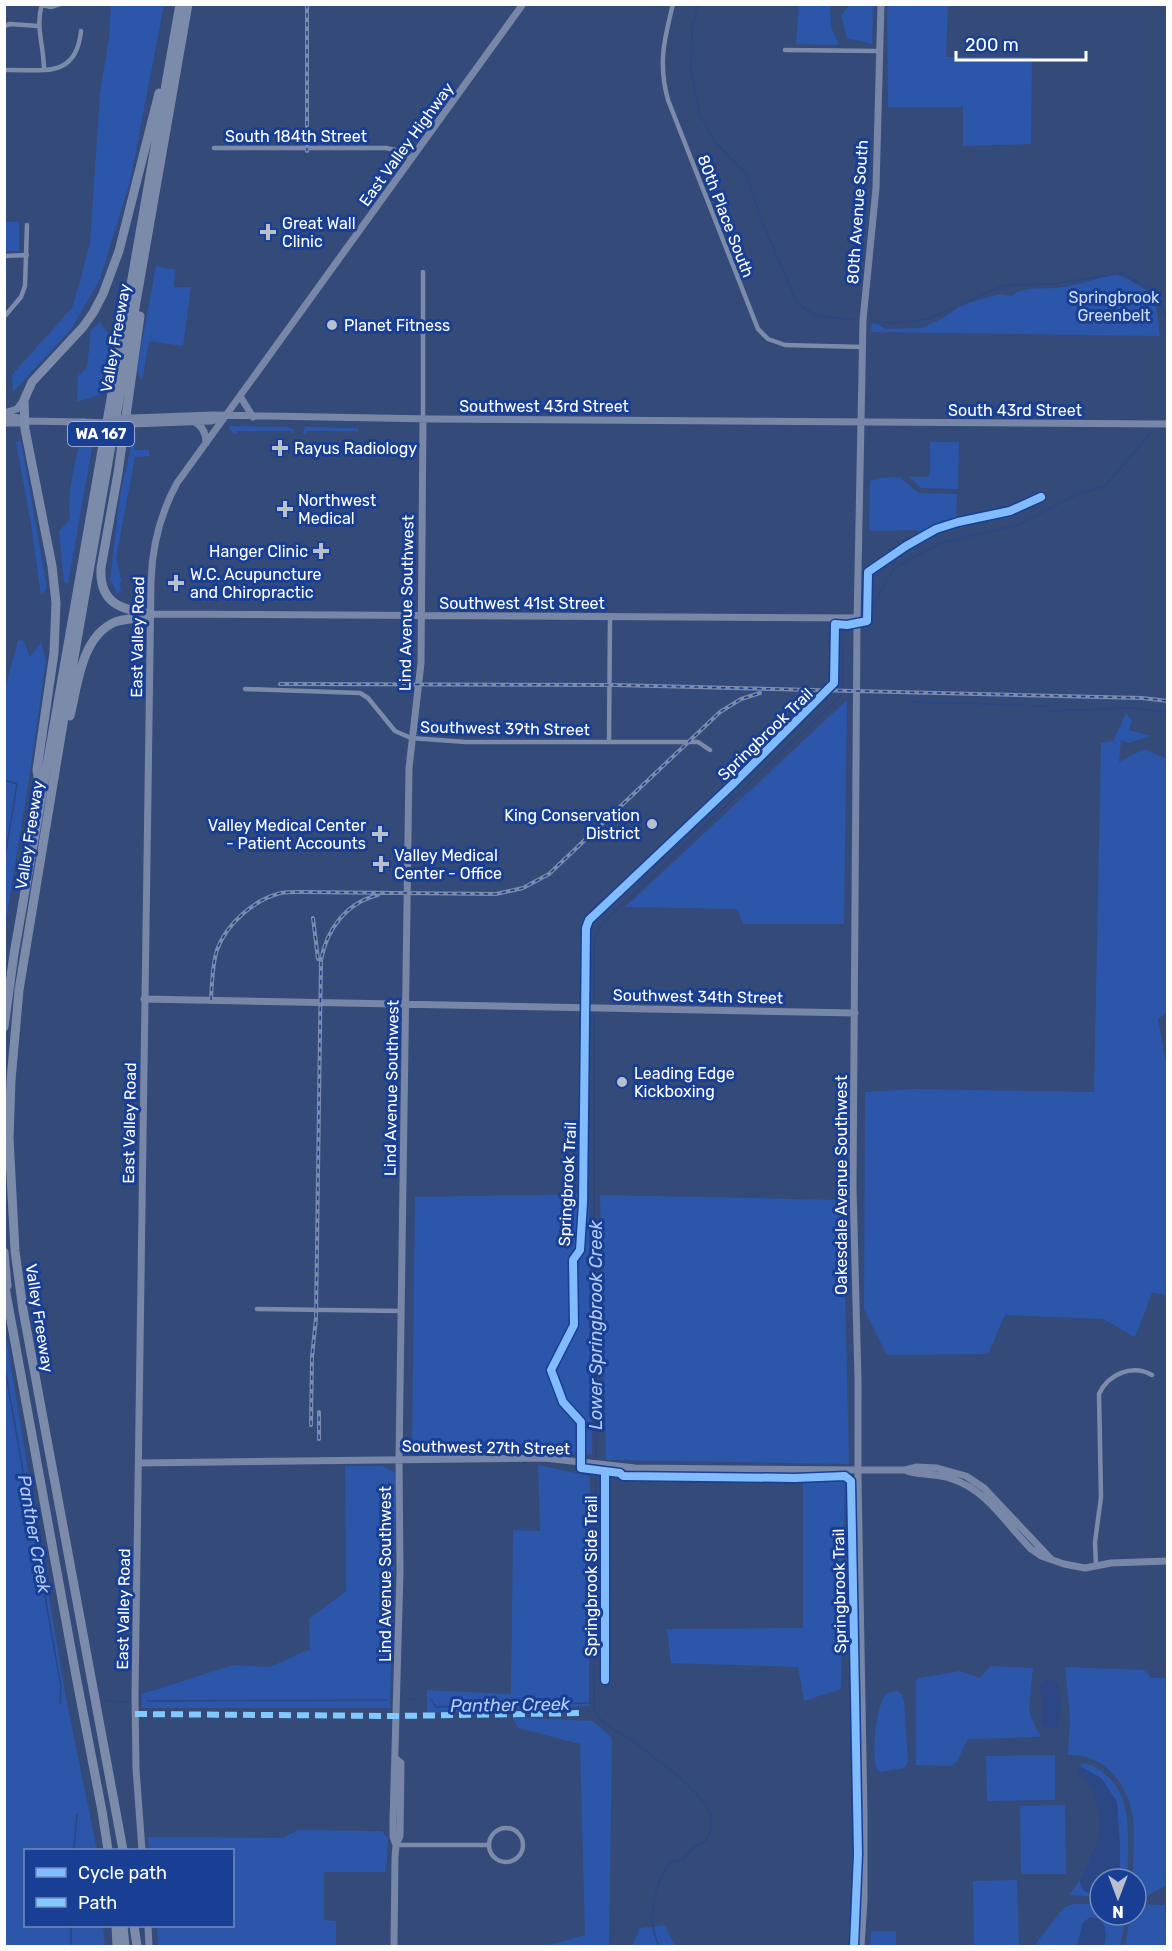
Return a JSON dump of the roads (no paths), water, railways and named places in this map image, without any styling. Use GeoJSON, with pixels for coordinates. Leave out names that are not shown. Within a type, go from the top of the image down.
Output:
{"type":"FeatureCollection","features":[{"type":"Feature","properties":{"kind":"highway","name":"Valley Freeway"},"geometry":{"type":"LineString","coordinates":[[4,992],[162,84],[178,4]]}},
{"type":"Feature","properties":{"kind":"highway"},"geometry":{"type":"LineString","coordinates":[[4,1027],[14,954],[178,4]]}},
{"type":"Feature","properties":{"kind":"highway","name":"Valley Freeway"},"geometry":{"type":"LineString","coordinates":[[123,1849],[25,1328],[12,1221],[9,1138],[13,1052],[19,990],[72,669],[188,4]]}},
{"type":"Feature","properties":{"kind":"highway"},"geometry":{"type":"LineString","coordinates":[[39,783],[37,770],[54,653],[56,607],[52,566],[24,420],[24,400],[32,382],[69,344],[93,313],[107,285],[119,252],[162,84]]}},
{"type":"Feature","properties":{"kind":"highway"},"geometry":{"type":"LineString","coordinates":[[148,234],[152,241],[118,473],[101,568],[101,581],[108,597],[119,607],[133,612],[151,614]]}},
{"type":"Feature","properties":{"kind":"highway"},"geometry":{"type":"LineString","coordinates":[[49,814],[56,796],[68,722],[83,662],[91,644],[101,632],[114,623],[151,614]]}},
{"type":"Feature","properties":{"kind":"highway","name":"Valley Freeway"},"geometry":{"type":"LineString","coordinates":[[4,1252],[6,1285],[14,1336],[102,1811],[107,1817],[110,1849]]}},
{"type":"Feature","properties":{"kind":"highway"},"geometry":{"type":"LineString","coordinates":[[116,1927],[117,1947]]}},
{"type":"Feature","properties":{"kind":"highway"},"geometry":{"type":"LineString","coordinates":[[123,1927],[125,1947]]}},
{"type":"Feature","properties":{"kind":"highway"},"geometry":{"type":"LineString","coordinates":[[129,1927],[131,1947]]}},
{"type":"Feature","properties":{"kind":"highway"},"geometry":{"type":"LineString","coordinates":[[134,1927],[136,1947]]}},
{"type":"Feature","properties":{"kind":"street"},"geometry":{"type":"LineString","coordinates":[[44,69],[43,47],[38,26],[42,5],[51,7],[60,4]]}},
{"type":"Feature","properties":{"kind":"street","name":"East Valley Highway"},"geometry":{"type":"LineString","coordinates":[[225,417],[523,4]]}},
{"type":"Feature","properties":{"kind":"street","name":"80th Place South"},"geometry":{"type":"LineString","coordinates":[[673,4],[662,53],[662,75],[668,100],[758,329],[768,339],[784,345],[862,347]]}},
{"type":"Feature","properties":{"kind":"street","name":"80th Avenue South"},"geometry":{"type":"LineString","coordinates":[[862,422],[864,297],[876,188],[881,4]]}},
{"type":"Feature","properties":{"kind":"street"},"geometry":{"type":"LineString","coordinates":[[4,26],[14,24],[38,26]]}},
{"type":"Feature","properties":{"kind":"street"},"geometry":{"type":"LineString","coordinates":[[4,70],[44,69],[61,66],[72,60],[79,47],[81,32]]}},
{"type":"Feature","properties":{"kind":"street"},"geometry":{"type":"LineString","coordinates":[[785,50],[879,51]]}},
{"type":"Feature","properties":{"kind":"street","name":"South 184th Street"},"geometry":{"type":"LineString","coordinates":[[214,148],[386,148],[412,158]]}},
{"type":"Feature","properties":{"kind":"street"},"geometry":{"type":"LineString","coordinates":[[4,317],[23,292],[26,279],[27,225]]}},
{"type":"Feature","properties":{"kind":"street"},"geometry":{"type":"LineString","coordinates":[[4,255],[27,255]]}},
{"type":"Feature","properties":{"kind":"street"},"geometry":{"type":"LineString","coordinates":[[423,272],[423,419]]}},
{"type":"Feature","properties":{"kind":"street"},"geometry":{"type":"LineString","coordinates":[[240,396],[253,417]]}},
{"type":"Feature","properties":{"kind":"street"},"geometry":{"type":"LineString","coordinates":[[4,415],[17,409],[24,400]]}},
{"type":"Feature","properties":{"kind":"street"},"geometry":{"type":"LineString","coordinates":[[4,415],[24,420],[115,424],[213,415],[225,417]]}},
{"type":"Feature","properties":{"kind":"street"},"geometry":{"type":"LineString","coordinates":[[132,421],[212,421],[225,417]]}},
{"type":"Feature","properties":{"kind":"street","name":"East Valley Road"},"geometry":{"type":"LineString","coordinates":[[142,1849],[135,1714],[144,999],[153,559],[161,519],[177,483],[225,417]]}},
{"type":"Feature","properties":{"kind":"street","name":"Southwest 43rd Street"},"geometry":{"type":"LineString","coordinates":[[225,417],[862,422]]}},
{"type":"Feature","properties":{"kind":"street","name":"Lind Avenue Southwest"},"geometry":{"type":"LineString","coordinates":[[394,1947],[396,1845],[393,1837],[393,1821],[400,1572],[399,1459],[411,738],[421,675],[423,419]]}},
{"type":"Feature","properties":{"kind":"street"},"geometry":{"type":"LineString","coordinates":[[4,423],[20,423],[24,420]]}},
{"type":"Feature","properties":{"kind":"street"},"geometry":{"type":"LineString","coordinates":[[193,421],[204,431],[206,443]]}},
{"type":"Feature","properties":{"kind":"street","name":"South 43rd Street"},"geometry":{"type":"LineString","coordinates":[[862,422],[1167,424]]}},
{"type":"Feature","properties":{"kind":"street","name":"Oakesdale Avenue Southwest"},"geometry":{"type":"LineString","coordinates":[[861,1947],[864,1896],[864,1815],[853,1187],[857,618],[862,422]]}},
{"type":"Feature","properties":{"kind":"street","name":"Southwest 41st Street"},"geometry":{"type":"LineString","coordinates":[[151,614],[857,618]]}},
{"type":"Feature","properties":{"kind":"street"},"geometry":{"type":"LineString","coordinates":[[609,742],[610,617]]}},
{"type":"Feature","properties":{"kind":"street","name":"Southwest 39th Street"},"geometry":{"type":"LineString","coordinates":[[244,689],[360,693],[369,699],[395,731],[411,738],[466,742],[698,742],[710,750]]}},
{"type":"Feature","properties":{"kind":"street","name":"Southwest 34th Street"},"geometry":{"type":"LineString","coordinates":[[144,999],[855,1013]]}},
{"type":"Feature","properties":{"kind":"street"},"geometry":{"type":"LineString","coordinates":[[257,1309],[401,1311]]}},
{"type":"Feature","properties":{"kind":"street"},"geometry":{"type":"LineString","coordinates":[[1095,1566],[1095,1542],[1101,1497],[1099,1394],[1106,1382],[1118,1373],[1142,1371],[1152,1375]]}},
{"type":"Feature","properties":{"kind":"street","name":"Southwest 27th Street"},"geometry":{"type":"LineString","coordinates":[[139,1463],[544,1458],[635,1468],[858,1470],[937,1468],[960,1473],[990,1493],[1050,1558],[1074,1566],[1167,1561]]}},
{"type":"Feature","properties":{"kind":"street"},"geometry":{"type":"LineString","coordinates":[[506,1827],[517,1832],[523,1842],[521,1853],[508,1862],[494,1858],[488,1845],[495,1831],[506,1827]]}},
{"type":"Feature","properties":{"kind":"street"},"geometry":{"type":"LineString","coordinates":[[396,1845],[488,1845]]}},
{"type":"Feature","properties":{"kind":"street"},"geometry":{"type":"LineString","coordinates":[[148,1927],[149,1947]]}},
{"type":"Feature","properties":{"kind":"waterway","name":"Lower Springbrook Creek"},"geometry":{"type":"LineString","coordinates":[[698,4],[692,29],[691,70],[700,115],[714,141],[747,175],[760,217],[797,303],[817,316],[854,320]]}},
{"type":"Feature","properties":{"kind":"waterway","name":"Lower Springbrook Creek"},"geometry":{"type":"LineString","coordinates":[[871,321],[895,323],[928,319],[1004,285],[1053,284],[1122,273],[1154,291],[1168,319]]}},
{"type":"Feature","properties":{"kind":"waterway","name":"Lower Springbrook Creek"},"geometry":{"type":"LineString","coordinates":[[874,606],[894,568],[941,543],[1017,525],[1076,495],[1105,486],[1150,434]]}},
{"type":"Feature","properties":{"kind":"waterway","name":"Lower Springbrook Creek"},"geometry":{"type":"LineString","coordinates":[[594,1000],[594,940],[601,925],[843,694],[843,634]]}},
{"type":"Feature","properties":{"kind":"waterway"},"geometry":{"type":"LineString","coordinates":[[910,702],[1023,705]]}},
{"type":"Feature","properties":{"kind":"waterway"},"geometry":{"type":"LineString","coordinates":[[1034,706],[1047,706]]}},
{"type":"Feature","properties":{"kind":"waterway"},"geometry":{"type":"LineString","coordinates":[[1048,711],[1131,708],[1168,712]]}},
{"type":"Feature","properties":{"kind":"waterway","name":"Panther Creek"},"geometry":{"type":"LineString","coordinates":[[4,780],[17,784],[4,863]]}},
{"type":"Feature","properties":{"kind":"waterway","name":"Lower Springbrook Creek"},"geometry":{"type":"LineString","coordinates":[[594,1013],[596,1457]]}},
{"type":"Feature","properties":{"kind":"waterway","name":"Panther Creek"},"geometry":{"type":"LineString","coordinates":[[4,1363],[61,1687],[60,1704]]}},
{"type":"Feature","properties":{"kind":"waterway","name":"Lower Springbrook Creek"},"geometry":{"type":"LineString","coordinates":[[596,1474],[594,1709],[605,1723],[649,1753],[686,1783],[705,1804],[712,1821],[707,1840],[693,1847],[683,1860],[670,1862],[664,1871],[656,1892],[653,1914],[653,1926],[659,1946]]}},
{"type":"Feature","properties":{"kind":"waterway","name":"Panther Creek"},"geometry":{"type":"LineString","coordinates":[[410,1699],[419,1699]]}},
{"type":"Feature","properties":{"kind":"waterway","name":"Panther Creek"},"geometry":{"type":"LineString","coordinates":[[431,1699],[436,1707],[593,1703]]}},
{"type":"Feature","properties":{"kind":"waterway","name":"Panther Creek"},"geometry":{"type":"LineString","coordinates":[[147,1701],[388,1700]]}},
{"type":"Feature","properties":{"kind":"waterway","name":"Panther Creek"},"geometry":{"type":"LineString","coordinates":[[106,1701],[128,1702]]}},
{"type":"Feature","properties":{"kind":"waterway"},"geometry":{"type":"LineString","coordinates":[[74,1849],[77,1814]]}},
{"type":"Feature","properties":{"kind":"waterway"},"geometry":{"type":"LineString","coordinates":[[71,1927],[71,1946]]}},
{"type":"Feature","properties":{"kind":"railway"},"geometry":{"type":"LineString","coordinates":[[307,4],[307,151]]}},
{"type":"Feature","properties":{"kind":"railway"},"geometry":{"type":"LineString","coordinates":[[280,684],[614,685],[1142,698],[1168,701]]}},
{"type":"Feature","properties":{"kind":"railway"},"geometry":{"type":"LineString","coordinates":[[211,1000],[214,962],[221,940],[234,922],[261,901],[271,896],[290,892],[496,894],[523,888],[549,874],[720,712],[741,699],[760,693]]}},
{"type":"Feature","properties":{"kind":"railway"},"geometry":{"type":"LineString","coordinates":[[311,1425],[312,1357],[316,1318],[321,960],[333,928],[347,911],[356,904],[378,895]]}},
{"type":"Feature","properties":{"kind":"railway"},"geometry":{"type":"LineString","coordinates":[[313,918],[318,959]]}},
{"type":"Feature","properties":{"kind":"railway"},"geometry":{"type":"LineString","coordinates":[[319,1412],[319,1439]]}},
{"type":"Feature","properties":{"kind":"place","name":"Great Wall Clinic"},"geometry":{"type":"Point","coordinates":[268,232]}},
{"type":"Feature","properties":{"kind":"place","name":"Planet Fitness"},"geometry":{"type":"Point","coordinates":[332,325]}},
{"type":"Feature","properties":{"kind":"place","name":"Rayus Radiology"},"geometry":{"type":"Point","coordinates":[280,448]}},
{"type":"Feature","properties":{"kind":"place","name":"Northwest Medical"},"geometry":{"type":"Point","coordinates":[285,509]}},
{"type":"Feature","properties":{"kind":"place","name":"Hanger Clinic"},"geometry":{"type":"Point","coordinates":[321,551]}},
{"type":"Feature","properties":{"kind":"place","name":"W.C. Acupuncture and Chiropractic"},"geometry":{"type":"Point","coordinates":[176,583]}},
{"type":"Feature","properties":{"kind":"place","name":"King Conservation District"},"geometry":{"type":"Point","coordinates":[652,824]}},
{"type":"Feature","properties":{"kind":"place","name":"Valley Medical Center - Patient Accounts"},"geometry":{"type":"Point","coordinates":[380,834]}},
{"type":"Feature","properties":{"kind":"place","name":"Valley Medical Center - Office"},"geometry":{"type":"Point","coordinates":[381,864]}},
{"type":"Feature","properties":{"kind":"place","name":"Leading Edge Kickboxing"},"geometry":{"type":"Point","coordinates":[622,1082]}},
{"type":"Feature","properties":{"kind":"park label","name":"Springbrook Greenbelt"},"geometry":{"type":"Point","coordinates":[1114,306]}}]}
